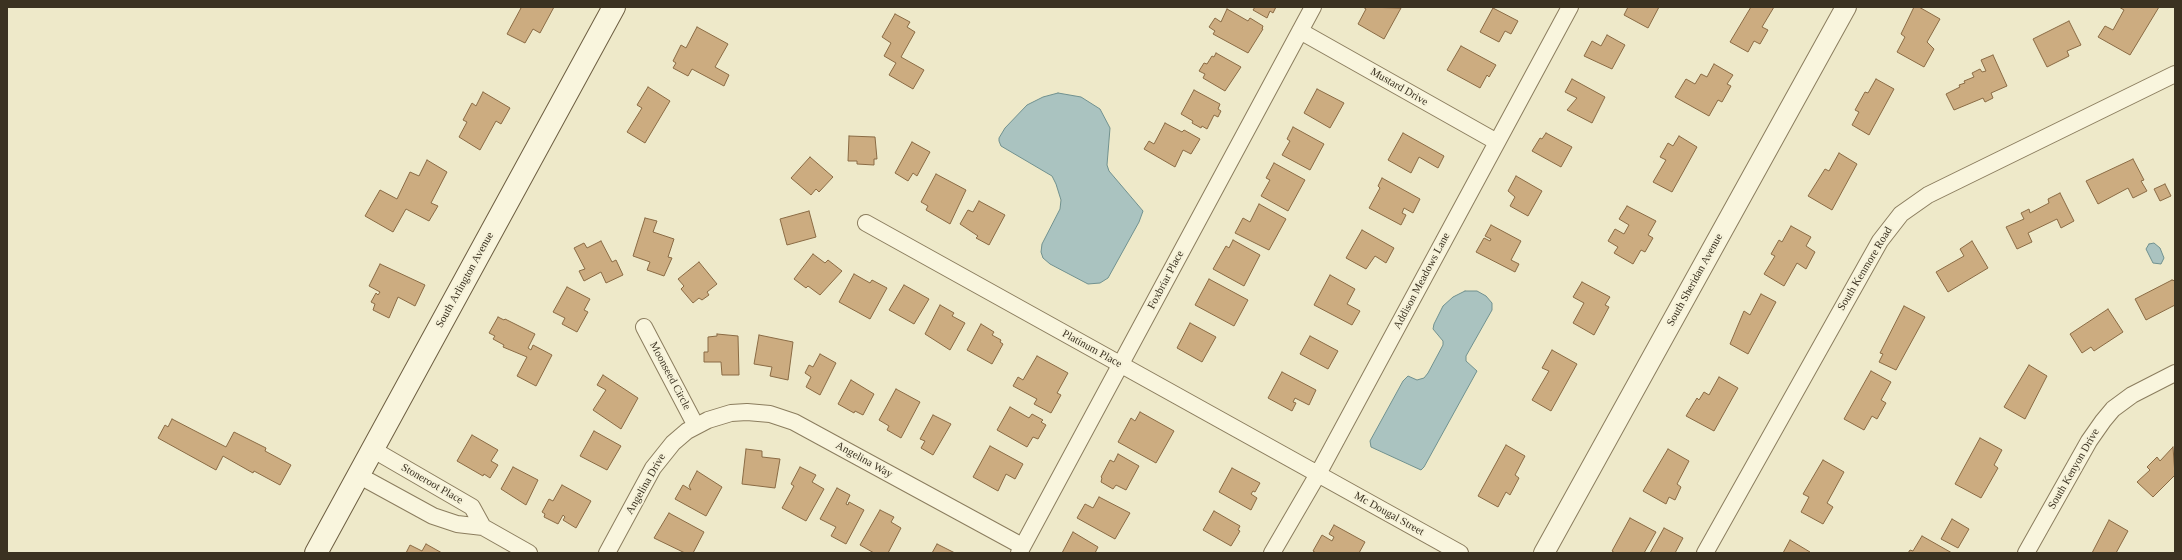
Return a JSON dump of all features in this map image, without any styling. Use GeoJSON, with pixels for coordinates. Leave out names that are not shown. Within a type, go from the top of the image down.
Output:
{"type":"FeatureCollection","features":[{"type":"Feature","properties":{"kind":"main road","name":"South Arlington Avenue"},"geometry":{"type":"LineString","coordinates":[[316,553],[614,7]]}},
{"type":"Feature","properties":{"kind":"street","name":"Foxbriar Place"},"geometry":{"type":"LineString","coordinates":[[1020,550],[1313,7]]}},
{"type":"Feature","properties":{"kind":"street","name":"Addison Meadows Lane"},"geometry":{"type":"LineString","coordinates":[[1272,553],[1318,474],[1570,7]]}},
{"type":"Feature","properties":{"kind":"street","name":"South Sheridan Avenue"},"geometry":{"type":"LineString","coordinates":[[1544,553],[1846,7]]}},
{"type":"Feature","properties":{"kind":"street","name":"Mustard Drive"},"geometry":{"type":"LineString","coordinates":[[1300,31],[1497,142]]}},
{"type":"Feature","properties":{"kind":"street","name":"South Kenmore Road"},"geometry":{"type":"LineString","coordinates":[[1704,553],[1880,240],[1901,214],[1928,195],[2175,74]]}},
{"type":"Feature","properties":{"kind":"street","name":"Platinum Place"},"geometry":{"type":"LineString","coordinates":[[866,223],[1318,474]]}},
{"type":"Feature","properties":{"kind":"street","name":"Moonseed Circle"},"geometry":{"type":"LineString","coordinates":[[644,327],[696,426]]}},
{"type":"Feature","properties":{"kind":"street","name":"South Kenyon Drive"},"geometry":{"type":"LineString","coordinates":[[2026,553],[2089,441],[2103,421],[2113,409],[2132,395],[2175,373]]}},
{"type":"Feature","properties":{"kind":"street","name":"Angelina Way"},"geometry":{"type":"LineString","coordinates":[[696,426],[718,416],[736,412],[770,414],[794,422],[1020,550]]}},
{"type":"Feature","properties":{"kind":"street","name":"Angelina Drive"},"geometry":{"type":"LineString","coordinates":[[607,553],[657,462],[673,443],[696,426]]}},
{"type":"Feature","properties":{"kind":"street","name":"Stoneroot Place"},"geometry":{"type":"LineString","coordinates":[[372,449],[472,507],[483,527]]}},
{"type":"Feature","properties":{"kind":"street","name":"Mc Dougal Street"},"geometry":{"type":"LineString","coordinates":[[1318,474],[1460,553]]}},
{"type":"Feature","properties":{"kind":"street"},"geometry":{"type":"LineString","coordinates":[[358,475],[433,516],[457,524],[483,527],[530,553]]}},
{"type":"Feature","properties":{"kind":"water"},"geometry":{"type":"Polygon","coordinates":[[[1058,93],[1081,97],[1100,109],[1110,128],[1107,165],[1109,171],[1143,211],[1139,222],[1108,278],[1100,283],[1088,284],[1050,264],[1043,258],[1041,252],[1042,244],[1060,209],[1061,200],[1056,184],[1052,176],[1001,146],[999,141],[999,138],[1005,128],[1027,105],[1043,97],[1058,93]]]}},
{"type":"Feature","properties":{"kind":"water"},"geometry":{"type":"Polygon","coordinates":[[[2154,243],[2160,248],[2164,258],[2161,264],[2153,263],[2146,249],[2149,244],[2154,243]]]}},
{"type":"Feature","properties":{"kind":"water"},"geometry":{"type":"Polygon","coordinates":[[[1465,291],[1477,291],[1486,296],[1492,303],[1492,310],[1466,356],[1466,361],[1477,371],[1421,470],[1371,447],[1370,441],[1403,381],[1408,376],[1417,380],[1424,378],[1428,373],[1443,345],[1443,341],[1433,329],[1434,324],[1443,306],[1453,297],[1465,291]]]}},
{"type":"Feature","properties":{"kind":"building"},"geometry":{"type":"Polygon","coordinates":[[[519,7],[554,7],[540,33],[533,29],[525,43],[507,34],[521,8],[519,7]]]}},
{"type":"Feature","properties":{"kind":"building"},"geometry":{"type":"Polygon","coordinates":[[[1255,7],[1276,7],[1273,13],[1270,11],[1267,18],[1253,10],[1255,7]]]}},
{"type":"Feature","properties":{"kind":"building"},"geometry":{"type":"Polygon","coordinates":[[[1363,7],[1401,8],[1384,39],[1358,24],[1366,9],[1363,7]]]}},
{"type":"Feature","properties":{"kind":"building"},"geometry":{"type":"Polygon","coordinates":[[[1628,7],[1659,7],[1648,28],[1624,15],[1628,7]]]}},
{"type":"Feature","properties":{"kind":"building"},"geometry":{"type":"Polygon","coordinates":[[[1751,7],[1774,7],[1762,27],[1768,30],[1760,44],[1754,41],[1748,52],[1730,42],[1751,7]]]}},
{"type":"Feature","properties":{"kind":"building"},"geometry":{"type":"Polygon","coordinates":[[[1914,7],[1919,7],[1940,19],[1927,42],[1934,49],[1924,67],[1897,52],[1905,37],[1901,34],[1914,7]]]}},
{"type":"Feature","properties":{"kind":"building"},"geometry":{"type":"Polygon","coordinates":[[[2119,7],[2159,7],[2130,55],[2098,37],[2105,26],[2113,30],[2124,10],[2119,7]]]}},
{"type":"Feature","properties":{"kind":"building"},"geometry":{"type":"Polygon","coordinates":[[[1493,8],[1518,21],[1511,34],[1505,31],[1499,42],[1480,32],[1493,8]]]}},
{"type":"Feature","properties":{"kind":"building"},"geometry":{"type":"Polygon","coordinates":[[[1227,9],[1248,21],[1250,18],[1263,26],[1263,29],[1248,53],[1213,34],[1215,31],[1209,27],[1215,18],[1221,22],[1227,9]]]}},
{"type":"Feature","properties":{"kind":"building"},"geometry":{"type":"Polygon","coordinates":[[[895,14],[910,22],[907,27],[915,32],[901,57],[924,70],[913,89],[889,75],[896,63],[884,56],[891,43],[882,37],[895,14]]]}},
{"type":"Feature","properties":{"kind":"building"},"geometry":{"type":"Polygon","coordinates":[[[2069,21],[2081,45],[2067,51],[2069,56],[2047,67],[2033,39],[2069,21]]]}},
{"type":"Feature","properties":{"kind":"building"},"geometry":{"type":"Polygon","coordinates":[[[697,27],[728,44],[715,67],[729,75],[724,86],[692,69],[688,76],[673,68],[676,63],[673,61],[681,45],[686,48],[697,27]]]}},
{"type":"Feature","properties":{"kind":"building"},"geometry":{"type":"Polygon","coordinates":[[[1607,35],[1625,45],[1612,69],[1584,56],[1592,41],[1601,46],[1607,35]]]}},
{"type":"Feature","properties":{"kind":"building"},"geometry":{"type":"Polygon","coordinates":[[[1461,46],[1496,65],[1489,77],[1487,75],[1480,88],[1447,70],[1461,46]]]}},
{"type":"Feature","properties":{"kind":"building"},"geometry":{"type":"Polygon","coordinates":[[[1216,53],[1241,67],[1225,91],[1203,78],[1205,74],[1199,71],[1204,63],[1207,64],[1216,53]]]}},
{"type":"Feature","properties":{"kind":"building"},"geometry":{"type":"Polygon","coordinates":[[[1993,55],[2007,86],[1991,93],[1993,98],[1985,102],[1983,98],[1954,110],[1946,94],[1960,87],[1959,85],[1965,83],[1964,81],[1974,77],[1972,73],[1980,69],[1982,72],[1986,71],[1981,60],[1993,55]]]}},
{"type":"Feature","properties":{"kind":"building"},"geometry":{"type":"Polygon","coordinates":[[[1714,64],[1733,75],[1727,84],[1731,86],[1722,102],[1718,100],[1709,116],[1675,97],[1686,79],[1695,84],[1701,74],[1707,77],[1714,64]]]}},
{"type":"Feature","properties":{"kind":"building"},"geometry":{"type":"Polygon","coordinates":[[[1572,79],[1605,97],[1592,123],[1567,110],[1577,98],[1565,92],[1572,79]]]}},
{"type":"Feature","properties":{"kind":"building"},"geometry":{"type":"Polygon","coordinates":[[[1876,79],[1894,89],[1869,135],[1852,125],[1859,112],[1855,110],[1865,92],[1868,93],[1876,79]]]}},
{"type":"Feature","properties":{"kind":"building"},"geometry":{"type":"Polygon","coordinates":[[[648,87],[670,101],[645,143],[627,132],[642,108],[637,105],[648,87]]]}},
{"type":"Feature","properties":{"kind":"building"},"geometry":{"type":"Polygon","coordinates":[[[1317,89],[1344,103],[1330,128],[1304,113],[1317,89]]]}},
{"type":"Feature","properties":{"kind":"building"},"geometry":{"type":"Polygon","coordinates":[[[1194,90],[1220,104],[1218,109],[1221,111],[1218,117],[1214,115],[1207,129],[1202,126],[1201,128],[1192,123],[1193,121],[1181,114],[1194,90]]]}},
{"type":"Feature","properties":{"kind":"building"},"geometry":{"type":"Polygon","coordinates":[[[483,92],[510,108],[501,124],[496,121],[480,150],[459,137],[467,122],[463,120],[472,103],[476,106],[483,92]]]}},
{"type":"Feature","properties":{"kind":"building"},"geometry":{"type":"Polygon","coordinates":[[[1165,123],[1182,132],[1184,130],[1200,139],[1191,154],[1183,150],[1175,167],[1144,149],[1149,141],[1154,144],[1165,123]]]}},
{"type":"Feature","properties":{"kind":"building"},"geometry":{"type":"Polygon","coordinates":[[[1293,127],[1324,144],[1310,170],[1282,155],[1290,141],[1287,139],[1293,127]]]}},
{"type":"Feature","properties":{"kind":"building"},"geometry":{"type":"Polygon","coordinates":[[[1403,133],[1444,156],[1438,168],[1419,157],[1411,173],[1388,160],[1403,133]]]}},
{"type":"Feature","properties":{"kind":"building"},"geometry":{"type":"Polygon","coordinates":[[[1546,133],[1572,147],[1561,167],[1532,151],[1540,138],[1542,139],[1546,133]]]}},
{"type":"Feature","properties":{"kind":"building"},"geometry":{"type":"Polygon","coordinates":[[[849,136],[875,137],[877,159],[874,159],[874,165],[857,164],[857,161],[848,161],[849,136]]]}},
{"type":"Feature","properties":{"kind":"building"},"geometry":{"type":"Polygon","coordinates":[[[1679,136],[1697,147],[1672,192],[1653,182],[1666,160],[1660,157],[1668,143],[1673,146],[1679,136]]]}},
{"type":"Feature","properties":{"kind":"building"},"geometry":{"type":"Polygon","coordinates":[[[912,142],[930,152],[917,176],[913,173],[908,181],[895,173],[912,142]]]}},
{"type":"Feature","properties":{"kind":"building"},"geometry":{"type":"Polygon","coordinates":[[[1839,153],[1857,164],[1832,210],[1808,196],[1825,169],[1829,171],[1839,153]]]}},
{"type":"Feature","properties":{"kind":"building"},"geometry":{"type":"Polygon","coordinates":[[[810,157],[833,177],[819,192],[816,189],[811,195],[791,178],[810,157]]]}},
{"type":"Feature","properties":{"kind":"building"},"geometry":{"type":"Polygon","coordinates":[[[2133,159],[2144,180],[2141,181],[2147,191],[2133,198],[2128,188],[2098,204],[2086,181],[2133,159]]]}},
{"type":"Feature","properties":{"kind":"building"},"geometry":{"type":"Polygon","coordinates":[[[427,160],[447,172],[431,203],[438,206],[429,221],[406,209],[393,232],[365,216],[380,190],[397,199],[410,172],[419,176],[427,160]]]}},
{"type":"Feature","properties":{"kind":"building"},"geometry":{"type":"Polygon","coordinates":[[[1274,163],[1305,180],[1288,211],[1261,196],[1270,180],[1266,178],[1274,163]]]}},
{"type":"Feature","properties":{"kind":"building"},"geometry":{"type":"Polygon","coordinates":[[[936,174],[966,190],[950,224],[926,210],[928,206],[921,202],[936,174]]]}},
{"type":"Feature","properties":{"kind":"building"},"geometry":{"type":"Polygon","coordinates":[[[1516,176],[1542,191],[1528,216],[1510,206],[1515,197],[1508,191],[1516,176]]]}},
{"type":"Feature","properties":{"kind":"building"},"geometry":{"type":"Polygon","coordinates":[[[1382,178],[1420,199],[1413,213],[1404,208],[1402,213],[1406,215],[1401,225],[1369,208],[1380,188],[1378,186],[1382,178]]]}},
{"type":"Feature","properties":{"kind":"building"},"geometry":{"type":"Polygon","coordinates":[[[2165,184],[2171,196],[2160,201],[2154,189],[2165,184]]]}},
{"type":"Feature","properties":{"kind":"building"},"geometry":{"type":"Polygon","coordinates":[[[2060,193],[2074,221],[2061,228],[2057,219],[2028,233],[2032,242],[2017,249],[2006,227],[2024,219],[2021,213],[2029,209],[2030,213],[2049,203],[2048,199],[2060,193]]]}},
{"type":"Feature","properties":{"kind":"building"},"geometry":{"type":"Polygon","coordinates":[[[979,201],[1005,215],[989,245],[976,238],[978,236],[960,224],[968,210],[973,212],[979,201]]]}},
{"type":"Feature","properties":{"kind":"building"},"geometry":{"type":"Polygon","coordinates":[[[1259,204],[1286,219],[1269,250],[1235,233],[1243,218],[1250,222],[1259,204]]]}},
{"type":"Feature","properties":{"kind":"building"},"geometry":{"type":"Polygon","coordinates":[[[1627,206],[1656,221],[1648,235],[1653,238],[1645,252],[1641,250],[1633,264],[1614,253],[1618,247],[1608,241],[1615,229],[1624,234],[1629,225],[1619,219],[1627,206]]]}},
{"type":"Feature","properties":{"kind":"building"},"geometry":{"type":"Polygon","coordinates":[[[809,211],[816,237],[787,245],[780,219],[809,211]]]}},
{"type":"Feature","properties":{"kind":"building"},"geometry":{"type":"Polygon","coordinates":[[[645,218],[657,221],[653,232],[674,239],[668,257],[672,258],[664,276],[647,270],[650,262],[633,256],[645,218]]]}},
{"type":"Feature","properties":{"kind":"building"},"geometry":{"type":"Polygon","coordinates":[[[1491,225],[1521,241],[1511,260],[1519,264],[1515,272],[1476,252],[1484,238],[1490,241],[1491,239],[1485,236],[1491,225]]]}},
{"type":"Feature","properties":{"kind":"building"},"geometry":{"type":"Polygon","coordinates":[[[1791,226],[1811,237],[1806,246],[1815,252],[1806,269],[1797,263],[1784,286],[1764,274],[1775,256],[1771,254],[1779,240],[1782,242],[1791,226]]]}},
{"type":"Feature","properties":{"kind":"building"},"geometry":{"type":"Polygon","coordinates":[[[1362,230],[1394,248],[1386,263],[1375,256],[1366,269],[1346,258],[1362,230]]]}},
{"type":"Feature","properties":{"kind":"building"},"geometry":{"type":"Polygon","coordinates":[[[1233,240],[1260,255],[1244,286],[1213,269],[1226,246],[1229,248],[1233,240]]]}},
{"type":"Feature","properties":{"kind":"building"},"geometry":{"type":"Polygon","coordinates":[[[601,241],[612,262],[616,260],[623,275],[606,283],[601,272],[584,281],[579,271],[585,269],[574,248],[584,243],[587,248],[601,241]]]}},
{"type":"Feature","properties":{"kind":"building"},"geometry":{"type":"Polygon","coordinates":[[[1972,241],[1988,268],[1948,292],[1936,272],[1964,256],[1960,249],[1972,241]]]}},
{"type":"Feature","properties":{"kind":"building"},"geometry":{"type":"Polygon","coordinates":[[[813,254],[825,263],[828,260],[842,271],[820,295],[808,286],[806,288],[794,279],[813,254]]]}},
{"type":"Feature","properties":{"kind":"building"},"geometry":{"type":"Polygon","coordinates":[[[699,262],[717,284],[707,292],[709,295],[702,300],[699,298],[693,303],[681,289],[684,286],[678,279],[699,262]]]}},
{"type":"Feature","properties":{"kind":"building"},"geometry":{"type":"Polygon","coordinates":[[[380,264],[425,285],[415,306],[398,297],[389,318],[373,310],[375,304],[371,302],[376,293],[378,295],[380,292],[369,286],[380,264]]]}},
{"type":"Feature","properties":{"kind":"building"},"geometry":{"type":"Polygon","coordinates":[[[854,274],[870,283],[872,280],[887,288],[870,319],[839,302],[854,274]]]}},
{"type":"Feature","properties":{"kind":"building"},"geometry":{"type":"Polygon","coordinates":[[[1330,275],[1355,289],[1347,304],[1360,311],[1352,325],[1314,305],[1330,275]]]}},
{"type":"Feature","properties":{"kind":"building"},"geometry":{"type":"Polygon","coordinates":[[[1209,279],[1248,300],[1234,326],[1195,305],[1209,279]]]}},
{"type":"Feature","properties":{"kind":"building"},"geometry":{"type":"Polygon","coordinates":[[[2172,280],[2175,281],[2175,305],[2146,320],[2135,299],[2172,280]]]}},
{"type":"Feature","properties":{"kind":"building"},"geometry":{"type":"Polygon","coordinates":[[[1582,282],[1610,297],[1605,305],[1609,307],[1594,335],[1573,323],[1584,303],[1573,297],[1582,282]]]}},
{"type":"Feature","properties":{"kind":"building"},"geometry":{"type":"Polygon","coordinates":[[[904,285],[929,299],[914,324],[889,310],[904,285]]]}},
{"type":"Feature","properties":{"kind":"building"},"geometry":{"type":"Polygon","coordinates":[[[567,287],[590,299],[584,310],[588,312],[577,332],[562,324],[565,318],[553,312],[567,287]]]}},
{"type":"Feature","properties":{"kind":"building"},"geometry":{"type":"Polygon","coordinates":[[[1761,294],[1776,302],[1748,354],[1730,344],[1744,311],[1750,315],[1761,294]]]}},
{"type":"Feature","properties":{"kind":"building"},"geometry":{"type":"Polygon","coordinates":[[[940,305],[954,313],[952,316],[965,323],[950,350],[925,334],[940,305]]]}},
{"type":"Feature","properties":{"kind":"building"},"geometry":{"type":"Polygon","coordinates":[[[1904,306],[1925,317],[1896,370],[1879,362],[1883,354],[1880,353],[1904,306]]]}},
{"type":"Feature","properties":{"kind":"building"},"geometry":{"type":"Polygon","coordinates":[[[2108,309],[2123,332],[2094,351],[2091,347],[2082,353],[2070,334],[2108,309]]]}},
{"type":"Feature","properties":{"kind":"building"},"geometry":{"type":"Polygon","coordinates":[[[498,317],[535,334],[528,348],[531,350],[533,345],[552,355],[536,386],[517,376],[527,357],[503,347],[504,345],[493,339],[495,336],[489,333],[498,317]]]}},
{"type":"Feature","properties":{"kind":"building"},"geometry":{"type":"Polygon","coordinates":[[[1190,323],[1216,337],[1202,362],[1177,348],[1190,323]]]}},
{"type":"Feature","properties":{"kind":"building"},"geometry":{"type":"Polygon","coordinates":[[[981,324],[994,332],[992,335],[1001,340],[1000,342],[1003,344],[992,364],[967,350],[981,324]]]}},
{"type":"Feature","properties":{"kind":"building"},"geometry":{"type":"Polygon","coordinates":[[[717,334],[738,336],[739,375],[722,375],[721,362],[704,362],[704,352],[708,352],[708,337],[717,336],[717,334]]]}},
{"type":"Feature","properties":{"kind":"building"},"geometry":{"type":"Polygon","coordinates":[[[759,335],[793,342],[788,380],[770,376],[772,367],[754,364],[759,335]]]}},
{"type":"Feature","properties":{"kind":"building"},"geometry":{"type":"Polygon","coordinates":[[[1310,336],[1338,351],[1328,369],[1300,354],[1310,336]]]}},
{"type":"Feature","properties":{"kind":"building"},"geometry":{"type":"Polygon","coordinates":[[[1552,350],[1577,364],[1551,411],[1532,400],[1549,371],[1542,368],[1552,350]]]}},
{"type":"Feature","properties":{"kind":"building"},"geometry":{"type":"Polygon","coordinates":[[[820,354],[836,363],[820,395],[806,387],[811,377],[805,373],[809,365],[813,367],[820,354]]]}},
{"type":"Feature","properties":{"kind":"building"},"geometry":{"type":"Polygon","coordinates":[[[1037,356],[1068,373],[1057,393],[1061,395],[1051,413],[1034,404],[1037,399],[1013,386],[1018,377],[1023,380],[1037,356]]]}},
{"type":"Feature","properties":{"kind":"building"},"geometry":{"type":"Polygon","coordinates":[[[2029,365],[2047,376],[2025,419],[2004,407],[2029,365]]]}},
{"type":"Feature","properties":{"kind":"building"},"geometry":{"type":"Polygon","coordinates":[[[1871,371],[1891,382],[1881,400],[1886,403],[1877,419],[1872,416],[1864,430],[1844,419],[1871,371]]]}},
{"type":"Feature","properties":{"kind":"building"},"geometry":{"type":"Polygon","coordinates":[[[1282,372],[1316,390],[1309,405],[1295,398],[1293,402],[1296,403],[1292,411],[1268,398],[1282,372]]]}},
{"type":"Feature","properties":{"kind":"building"},"geometry":{"type":"Polygon","coordinates":[[[603,375],[638,398],[621,429],[593,410],[606,390],[597,385],[603,375]]]}},
{"type":"Feature","properties":{"kind":"building"},"geometry":{"type":"Polygon","coordinates":[[[1719,377],[1738,388],[1714,431],[1686,416],[1697,398],[1699,400],[1704,392],[1709,395],[1719,377]]]}},
{"type":"Feature","properties":{"kind":"building"},"geometry":{"type":"Polygon","coordinates":[[[851,380],[874,394],[863,415],[855,411],[854,413],[838,404],[851,380]]]}},
{"type":"Feature","properties":{"kind":"building"},"geometry":{"type":"Polygon","coordinates":[[[896,389],[920,402],[901,438],[887,430],[889,426],[879,420],[896,389]]]}},
{"type":"Feature","properties":{"kind":"building"},"geometry":{"type":"Polygon","coordinates":[[[1010,407],[1029,418],[1032,414],[1043,420],[1041,422],[1046,425],[1038,439],[1033,437],[1027,447],[997,430],[1010,407]]]}},
{"type":"Feature","properties":{"kind":"building"},"geometry":{"type":"Polygon","coordinates":[[[1140,412],[1174,431],[1156,463],[1118,442],[1131,418],[1135,421],[1140,412]]]}},
{"type":"Feature","properties":{"kind":"building"},"geometry":{"type":"Polygon","coordinates":[[[933,415],[951,424],[933,455],[921,448],[925,441],[920,439],[933,415]]]}},
{"type":"Feature","properties":{"kind":"building"},"geometry":{"type":"Polygon","coordinates":[[[172,419],[226,447],[234,432],[266,448],[265,451],[291,465],[280,485],[254,471],[253,473],[223,456],[216,470],[158,438],[165,425],[168,427],[172,419]]]}},
{"type":"Feature","properties":{"kind":"building"},"geometry":{"type":"Polygon","coordinates":[[[594,431],[621,446],[607,470],[580,456],[594,431]]]}},
{"type":"Feature","properties":{"kind":"building"},"geometry":{"type":"Polygon","coordinates":[[[472,435],[498,450],[491,461],[498,465],[490,478],[484,474],[483,476],[457,461],[472,435]]]}},
{"type":"Feature","properties":{"kind":"building"},"geometry":{"type":"Polygon","coordinates":[[[1980,438],[2002,450],[1994,465],[1998,468],[1981,498],[1955,484],[1980,438]]]}},
{"type":"Feature","properties":{"kind":"building"},"geometry":{"type":"Polygon","coordinates":[[[1506,445],[1525,456],[1515,475],[1519,478],[1510,495],[1506,492],[1498,507],[1478,496],[1506,445]]]}},
{"type":"Feature","properties":{"kind":"building"},"geometry":{"type":"Polygon","coordinates":[[[990,446],[1023,464],[1015,479],[1006,474],[998,491],[973,477],[990,446]]]}},
{"type":"Feature","properties":{"kind":"building"},"geometry":{"type":"Polygon","coordinates":[[[2173,447],[2175,475],[2153,497],[2137,482],[2150,470],[2147,467],[2157,457],[2160,461],[2173,447]]]}},
{"type":"Feature","properties":{"kind":"building"},"geometry":{"type":"Polygon","coordinates":[[[746,449],[762,451],[762,457],[780,459],[775,488],[742,484],[746,449]]]}},
{"type":"Feature","properties":{"kind":"building"},"geometry":{"type":"Polygon","coordinates":[[[1668,449],[1689,461],[1677,484],[1681,487],[1675,500],[1669,497],[1666,504],[1643,491],[1668,449]]]}},
{"type":"Feature","properties":{"kind":"building"},"geometry":{"type":"Polygon","coordinates":[[[1118,454],[1139,466],[1126,490],[1116,485],[1113,489],[1101,482],[1101,477],[1110,460],[1114,462],[1118,454]]]}},
{"type":"Feature","properties":{"kind":"building"},"geometry":{"type":"Polygon","coordinates":[[[1823,460],[1844,472],[1827,503],[1833,507],[1823,524],[1801,512],[1809,497],[1803,494],[1823,460]]]}},
{"type":"Feature","properties":{"kind":"building"},"geometry":{"type":"Polygon","coordinates":[[[513,467],[538,480],[526,505],[501,489],[513,467]]]}},
{"type":"Feature","properties":{"kind":"building"},"geometry":{"type":"Polygon","coordinates":[[[800,467],[816,475],[812,482],[824,489],[806,521],[782,508],[794,486],[791,484],[800,467]]]}},
{"type":"Feature","properties":{"kind":"building"},"geometry":{"type":"Polygon","coordinates":[[[1232,468],[1260,483],[1255,492],[1253,491],[1251,494],[1257,498],[1251,510],[1219,492],[1232,468]]]}},
{"type":"Feature","properties":{"kind":"building"},"geometry":{"type":"Polygon","coordinates":[[[697,471],[722,487],[706,516],[675,499],[683,485],[691,490],[689,486],[697,471]]]}},
{"type":"Feature","properties":{"kind":"building"},"geometry":{"type":"Polygon","coordinates":[[[562,485],[591,501],[576,528],[563,520],[565,517],[563,515],[558,524],[544,517],[545,514],[542,512],[549,499],[553,501],[562,485]]]}},
{"type":"Feature","properties":{"kind":"building"},"geometry":{"type":"Polygon","coordinates":[[[837,488],[850,495],[846,504],[848,505],[849,502],[864,510],[846,544],[831,536],[836,527],[820,519],[837,488]]]}},
{"type":"Feature","properties":{"kind":"building"},"geometry":{"type":"Polygon","coordinates":[[[1099,497],[1130,513],[1115,539],[1077,518],[1085,504],[1093,508],[1099,497]]]}},
{"type":"Feature","properties":{"kind":"building"},"geometry":{"type":"Polygon","coordinates":[[[880,510],[894,517],[891,522],[901,528],[888,553],[874,553],[860,545],[880,510]]]}},
{"type":"Feature","properties":{"kind":"building"},"geometry":{"type":"Polygon","coordinates":[[[1214,511],[1240,526],[1238,530],[1240,531],[1231,546],[1203,530],[1214,511]]]}},
{"type":"Feature","properties":{"kind":"building"},"geometry":{"type":"Polygon","coordinates":[[[669,513],[704,532],[693,553],[685,553],[654,538],[669,513]]]}},
{"type":"Feature","properties":{"kind":"building"},"geometry":{"type":"Polygon","coordinates":[[[1630,518],[1656,532],[1644,553],[1615,553],[1612,551],[1630,518]]]}},
{"type":"Feature","properties":{"kind":"building"},"geometry":{"type":"Polygon","coordinates":[[[1952,519],[1969,529],[1958,548],[1941,539],[1952,519]]]}},
{"type":"Feature","properties":{"kind":"building"},"geometry":{"type":"Polygon","coordinates":[[[2109,520],[2128,531],[2116,553],[2092,553],[2109,520]]]}},
{"type":"Feature","properties":{"kind":"building"},"geometry":{"type":"Polygon","coordinates":[[[1334,525],[1365,542],[1359,553],[1316,553],[1313,551],[1322,535],[1332,541],[1334,537],[1329,534],[1334,525]]]}},
{"type":"Feature","properties":{"kind":"building"},"geometry":{"type":"Polygon","coordinates":[[[1664,528],[1683,538],[1675,553],[1650,553],[1664,528]]]}},
{"type":"Feature","properties":{"kind":"building"},"geometry":{"type":"Polygon","coordinates":[[[1073,532],[1098,547],[1095,553],[1062,553],[1073,532]]]}},
{"type":"Feature","properties":{"kind":"building"},"geometry":{"type":"Polygon","coordinates":[[[1922,536],[1952,553],[1908,553],[1910,550],[1913,551],[1922,536]]]}},
{"type":"Feature","properties":{"kind":"building"},"geometry":{"type":"Polygon","coordinates":[[[1790,540],[1810,552],[1783,553],[1790,540]]]}},
{"type":"Feature","properties":{"kind":"building"},"geometry":{"type":"Polygon","coordinates":[[[426,544],[442,553],[406,553],[410,545],[422,551],[426,544]]]}},
{"type":"Feature","properties":{"kind":"building"},"geometry":{"type":"Polygon","coordinates":[[[937,544],[955,553],[932,553],[937,544]]]}}]}
